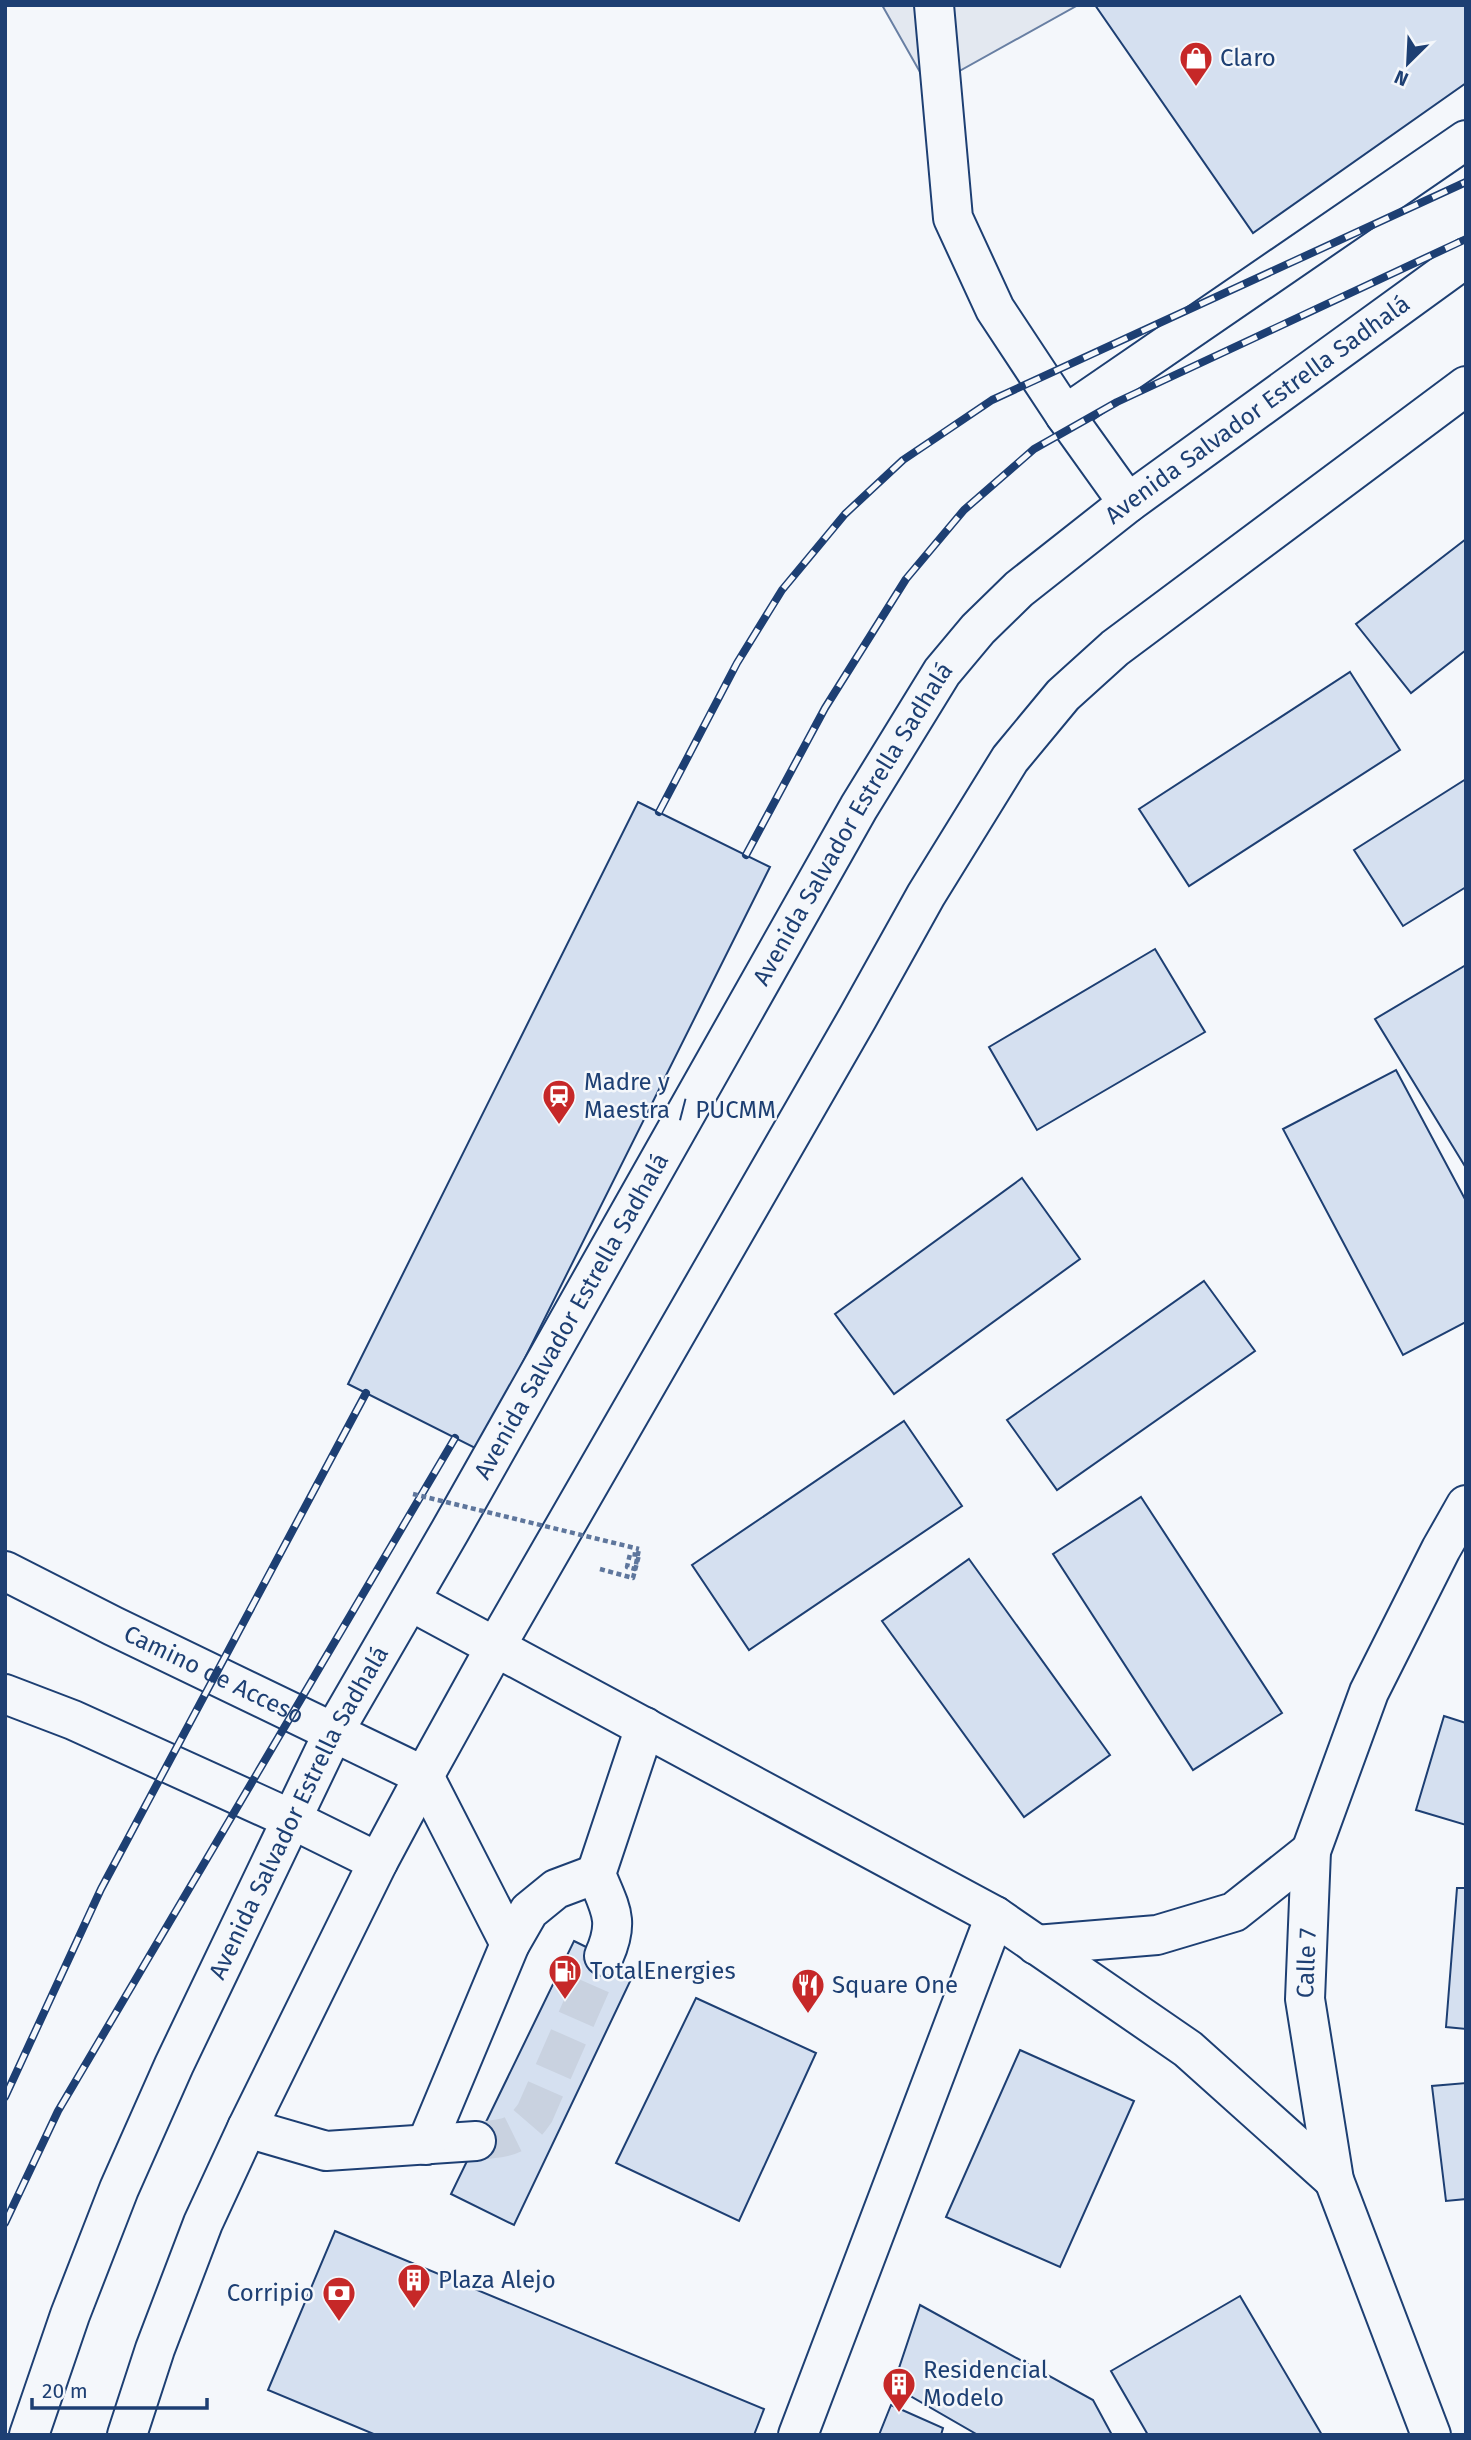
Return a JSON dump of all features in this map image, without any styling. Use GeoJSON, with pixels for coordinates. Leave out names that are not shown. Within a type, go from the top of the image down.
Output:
{"type":"FeatureCollection","features":[{"type":"Feature","properties":{"kind":"main road"},"geometry":{"type":"LineString","coordinates":[[934,5],[953,218],[995,309],[1065,415],[1128,503]]}},
{"type":"Feature","properties":{"kind":"main road"},"geometry":{"type":"LineString","coordinates":[[1065,415],[1466,140]]}},
{"type":"Feature","properties":{"kind":"main road","name":"Avenida Salvador Estrella Sadhalá"},"geometry":{"type":"LineString","coordinates":[[29,2435],[70,2315],[119,2189],[174,2065],[333,1733],[859,807],[942,672],[978,629],[1019,589],[1128,503],[1466,258]]}},
{"type":"Feature","properties":{"kind":"main road"},"geometry":{"type":"LineString","coordinates":[[127,2435],[155,2349],[204,2223],[247,2128],[378,1862],[496,1646],[926,895],[1010,758],[1063,695],[1115,649],[1466,386]]}},
{"type":"Feature","properties":{"kind":"main road","name":"Calle 7"},"geometry":{"type":"LineString","coordinates":[[1432,2435],[1334,2180],[1305,1999],[1311,1851],[1370,1692],[1441,1549],[1466,1505]]}},
{"type":"Feature","properties":{"kind":"main road","name":"Camino de Acceso"},"geometry":{"type":"LineString","coordinates":[[5,1571],[424,1776]]}},
{"type":"Feature","properties":{"kind":"main road"},"geometry":{"type":"LineString","coordinates":[[410,1601],[995,1916],[1188,2049],[1334,2180]]}},
{"type":"Feature","properties":{"kind":"main road"},"geometry":{"type":"LineString","coordinates":[[5,1694],[74,1720],[291,1819],[378,1862]]}},
{"type":"Feature","properties":{"kind":"main road"},"geometry":{"type":"LineString","coordinates":[[604,1956],[613,1937],[613,1917],[596,1874],[645,1727]]}},
{"type":"Feature","properties":{"kind":"main road"},"geometry":{"type":"LineString","coordinates":[[424,1776],[510,1944]]}},
{"type":"Feature","properties":{"kind":"main road"},"geometry":{"type":"LineString","coordinates":[[1036,1945],[1157,1935],[1234,1912],[1311,1851]]}},
{"type":"Feature","properties":{"kind":"main road"},"geometry":{"type":"LineString","coordinates":[[426,2146],[510,1944],[528,1911],[556,1889],[596,1874]]}},
{"type":"Feature","properties":{"kind":"main road"},"geometry":{"type":"LineString","coordinates":[[798,2435],[995,1916]]}},
{"type":"Feature","properties":{"kind":"main road"},"geometry":{"type":"LineString","coordinates":[[247,2128],[326,2151],[476,2141]]}},
{"type":"Feature","properties":{"kind":"path"},"geometry":{"type":"LineString","coordinates":[[414,1494],[639,1549],[637,1559],[635,1569],[627,1567],[630,1553],[639,1555],[634,1578]]}},
{"type":"Feature","properties":{"kind":"shaded area"},"geometry":{"type":"Polygon","coordinates":[[[882,5],[1078,5],[929,88],[882,5]]]}},
{"type":"Feature","properties":{"kind":"building"},"geometry":{"type":"Polygon","coordinates":[[[1095,5],[1466,5],[1466,83],[1253,233],[1095,5]]]}},
{"type":"Feature","properties":{"kind":"building"},"geometry":{"type":"Polygon","coordinates":[[[1466,539],[1466,650],[1411,693],[1356,624],[1466,539]]]}},
{"type":"Feature","properties":{"kind":"building"},"geometry":{"type":"Polygon","coordinates":[[[1350,672],[1400,750],[1189,886],[1139,809],[1350,672]]]}},
{"type":"Feature","properties":{"kind":"building"},"geometry":{"type":"Polygon","coordinates":[[[1466,779],[1466,887],[1403,926],[1354,850],[1466,779]]]}},
{"type":"Feature","properties":{"kind":"building","name":"Madre y Maestra / PUCMM"},"geometry":{"type":"Polygon","coordinates":[[[638,802],[770,867],[479,1450],[348,1384],[638,802]]]}},
{"type":"Feature","properties":{"kind":"building"},"geometry":{"type":"Polygon","coordinates":[[[1155,949],[1205,1032],[1037,1130],[989,1047],[1155,949]]]}},
{"type":"Feature","properties":{"kind":"building"},"geometry":{"type":"Polygon","coordinates":[[[1466,965],[1466,1168],[1375,1019],[1466,965]]]}},
{"type":"Feature","properties":{"kind":"building"},"geometry":{"type":"Polygon","coordinates":[[[1396,1070],[1466,1201],[1466,1322],[1403,1355],[1283,1129],[1396,1070]]]}},
{"type":"Feature","properties":{"kind":"building"},"geometry":{"type":"Polygon","coordinates":[[[1022,1178],[1080,1259],[894,1394],[835,1314],[1022,1178]]]}},
{"type":"Feature","properties":{"kind":"building"},"geometry":{"type":"Polygon","coordinates":[[[1204,1281],[1255,1351],[1057,1490],[1007,1420],[1204,1281]]]}},
{"type":"Feature","properties":{"kind":"building"},"geometry":{"type":"Polygon","coordinates":[[[904,1421],[962,1506],[749,1650],[692,1565],[904,1421]]]}},
{"type":"Feature","properties":{"kind":"building"},"geometry":{"type":"Polygon","coordinates":[[[1141,1497],[1282,1713],[1193,1770],[1053,1554],[1141,1497]]]}},
{"type":"Feature","properties":{"kind":"building"},"geometry":{"type":"Polygon","coordinates":[[[969,1559],[1110,1755],[1024,1817],[882,1621],[969,1559]]]}},
{"type":"Feature","properties":{"kind":"building"},"geometry":{"type":"Polygon","coordinates":[[[1444,1716],[1466,1723],[1466,1825],[1416,1810],[1444,1716]]]}},
{"type":"Feature","properties":{"kind":"building"},"geometry":{"type":"Polygon","coordinates":[[[1457,1888],[1466,1888],[1466,2029],[1446,2027],[1457,1888]]]}},
{"type":"Feature","properties":{"kind":"building"},"geometry":{"type":"Polygon","coordinates":[[[574,1941],[635,1971],[514,2225],[451,2194],[574,1941]]]}},
{"type":"Feature","properties":{"kind":"building"},"geometry":{"type":"Polygon","coordinates":[[[696,1998],[816,2053],[739,2221],[616,2163],[696,1998]]]}},
{"type":"Feature","properties":{"kind":"building"},"geometry":{"type":"Polygon","coordinates":[[[1020,2050],[1134,2101],[1060,2267],[946,2217],[1020,2050]]]}},
{"type":"Feature","properties":{"kind":"building"},"geometry":{"type":"Polygon","coordinates":[[[1466,2083],[1466,2199],[1446,2201],[1432,2086],[1466,2083]]]}},
{"type":"Feature","properties":{"kind":"building","name":"Plaza Alejo"},"geometry":{"type":"Polygon","coordinates":[[[335,2231],[764,2409],[754,2435],[376,2435],[268,2390],[335,2231]]]}},
{"type":"Feature","properties":{"kind":"building"},"geometry":{"type":"Polygon","coordinates":[[[1240,2296],[1322,2435],[1148,2435],[1111,2371],[1240,2296]]]}},
{"type":"Feature","properties":{"kind":"building"},"geometry":{"type":"Polygon","coordinates":[[[920,2305],[1093,2400],[1112,2435],[978,2435],[893,2386],[920,2305]]]}},
{"type":"Feature","properties":{"kind":"building","name":"Residencial Modelo"},"geometry":{"type":"Polygon","coordinates":[[[891,2405],[943,2428],[941,2435],[879,2435],[891,2405]]]}},
{"type":"Feature","properties":{"kind":"tunnel"},"geometry":{"type":"LineString","coordinates":[[476,2141],[510,2136],[529,2122],[604,1956]]}},
{"type":"Feature","properties":{"kind":"railway"},"geometry":{"type":"LineString","coordinates":[[659,812],[737,663],[782,590],[845,514],[903,460],[992,400],[1466,182]]}},
{"type":"Feature","properties":{"kind":"railway"},"geometry":{"type":"LineString","coordinates":[[746,855],[825,708],[906,579],[964,510],[1034,449],[1117,402],[1466,239]]}},
{"type":"Feature","properties":{"kind":"railway"},"geometry":{"type":"LineString","coordinates":[[5,2097],[101,1889],[366,1393]]}},
{"type":"Feature","properties":{"kind":"railway"},"geometry":{"type":"LineString","coordinates":[[5,2223],[58,2111],[455,1438]]}},
{"type":"Feature","properties":{"kind":"place","name":"Claro"},"geometry":{"type":"Point","coordinates":[1196,88]}},
{"type":"Feature","properties":{"kind":"place","name":"Madre y Maestra / PUCMM"},"geometry":{"type":"Point","coordinates":[559,1126]}},
{"type":"Feature","properties":{"kind":"place","name":"TotalEnergies"},"geometry":{"type":"Point","coordinates":[565,2001]}},
{"type":"Feature","properties":{"kind":"place","name":"Square One"},"geometry":{"type":"Point","coordinates":[808,2015]}},
{"type":"Feature","properties":{"kind":"place","name":"Plaza Alejo"},"geometry":{"type":"Point","coordinates":[414,2310]}},
{"type":"Feature","properties":{"kind":"place","name":"Corripio"},"geometry":{"type":"Point","coordinates":[339,2323]}},
{"type":"Feature","properties":{"kind":"place","name":"Residencial Modelo"},"geometry":{"type":"Point","coordinates":[899,2414]}}]}
